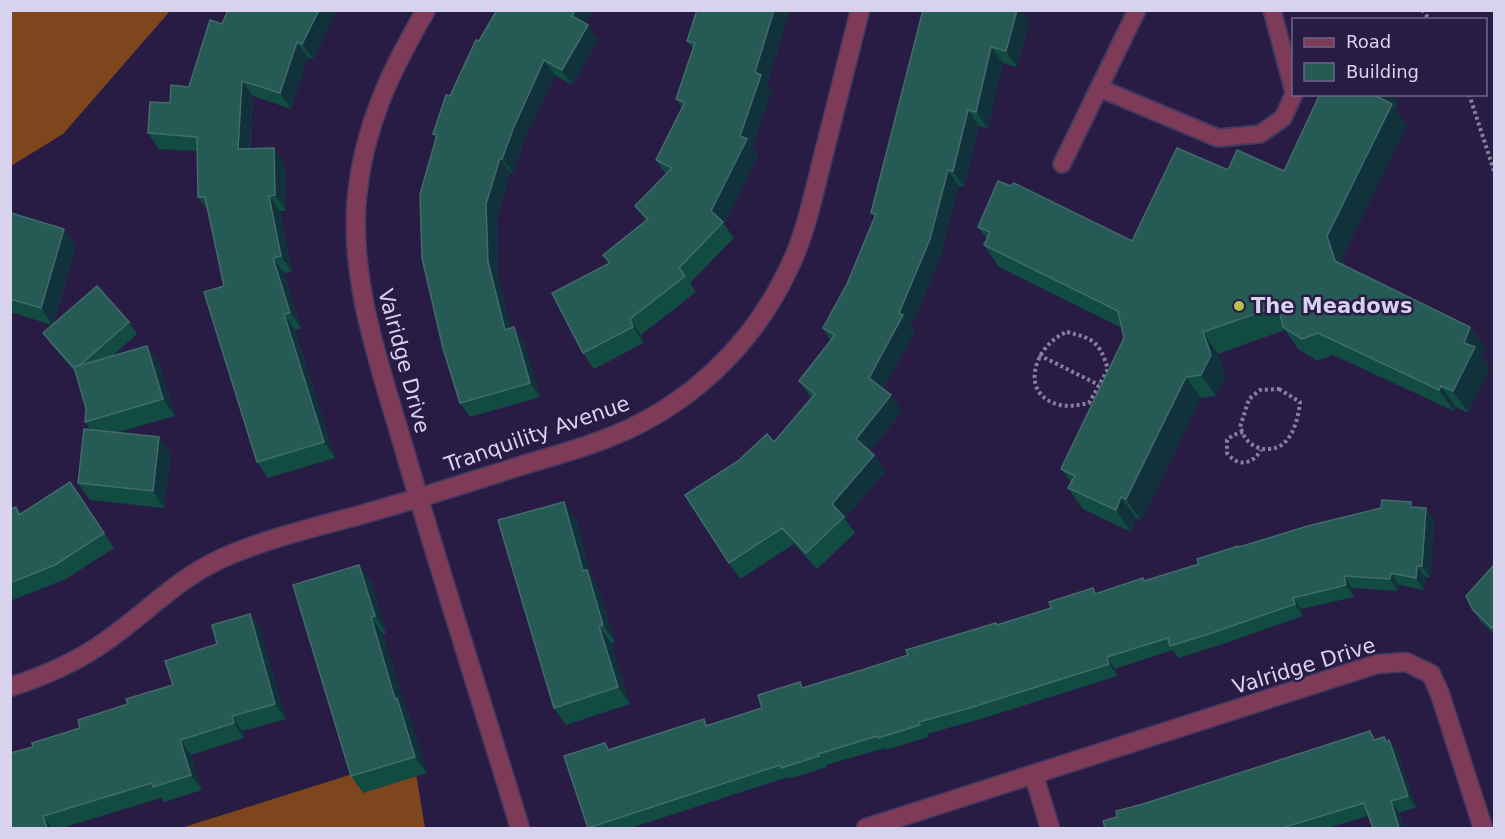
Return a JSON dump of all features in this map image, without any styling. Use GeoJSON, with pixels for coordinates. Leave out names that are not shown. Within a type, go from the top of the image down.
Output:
{"type":"FeatureCollection","features":[{"type":"Feature","properties":{"kind":"street","name":"Valridge Drive"},"geometry":{"type":"LineString","coordinates":[[426,10],[389,77],[371,125],[360,171],[356,221],[358,273],[365,311],[418,498],[520,828]]}},
{"type":"Feature","properties":{"kind":"street","name":"Tranquility Avenue"},"geometry":{"type":"LineString","coordinates":[[10,687],[78,659],[106,641],[188,576],[234,553],[260,543],[418,498],[597,442],[642,423],[699,386],[722,365],[745,338],[777,293],[800,242],[860,10]]}},
{"type":"Feature","properties":{"kind":"street","name":"Valridge Drive"},"geometry":{"type":"LineString","coordinates":[[866,828],[1034,776],[1377,664],[1406,662],[1431,674],[1440,694],[1483,828]]}},
{"type":"Feature","properties":{"kind":"street"},"geometry":{"type":"LineString","coordinates":[[1034,776],[1050,828]]}},
{"type":"Feature","properties":{"kind":"lane"},"geometry":{"type":"LineString","coordinates":[[1062,164],[1137,10]]}},
{"type":"Feature","properties":{"kind":"lane"},"geometry":{"type":"LineString","coordinates":[[1272,10],[1292,85]]}},
{"type":"Feature","properties":{"kind":"lane"},"geometry":{"type":"LineString","coordinates":[[1099,88],[1218,138],[1260,134],[1283,117],[1293,96]]}},
{"type":"Feature","properties":{"kind":"path"},"geometry":{"type":"LineString","coordinates":[[1470,96],[1494,171]]}},
{"type":"Feature","properties":{"kind":"path"},"geometry":{"type":"LineString","coordinates":[[1067,332],[1085,336],[1101,347],[1108,369],[1099,385],[1089,403],[1071,406],[1058,404],[1043,396],[1035,382],[1034,373],[1039,355],[1055,336],[1067,332]]}},
{"type":"Feature","properties":{"kind":"path"},"geometry":{"type":"LineString","coordinates":[[1039,355],[1099,385]]}},
{"type":"Feature","properties":{"kind":"path"},"geometry":{"type":"LineString","coordinates":[[1279,389],[1300,402],[1299,415],[1287,442],[1275,449],[1261,450],[1247,440],[1240,427],[1249,399],[1260,390],[1279,389]]}},
{"type":"Feature","properties":{"kind":"path"},"geometry":{"type":"LineString","coordinates":[[1243,432],[1227,440],[1227,453],[1232,460],[1239,463],[1249,462],[1256,458],[1261,450]]}},
{"type":"Feature","properties":{"kind":"shaded area"},"geometry":{"type":"Polygon","coordinates":[[[11,10],[170,11],[63,134],[11,166],[11,10]]]}},
{"type":"Feature","properties":{"kind":"shaded area"},"geometry":{"type":"Polygon","coordinates":[[[413,755],[425,828],[181,828],[413,755]]]}},
{"type":"Feature","properties":{"kind":"building"},"geometry":{"type":"Polygon","coordinates":[[[228,10],[319,10],[302,44],[297,42],[280,93],[242,81],[238,149],[274,148],[275,195],[269,196],[281,256],[273,258],[290,313],[284,314],[324,442],[257,462],[204,292],[224,286],[205,197],[198,197],[197,137],[148,133],[150,102],[170,103],[171,85],[189,87],[210,20],[222,24],[228,10]]]}},
{"type":"Feature","properties":{"kind":"building"},"geometry":{"type":"Polygon","coordinates":[[[497,10],[575,10],[572,16],[588,25],[562,70],[544,60],[502,159],[500,158],[486,204],[488,262],[505,330],[514,327],[530,383],[460,403],[443,348],[422,258],[420,194],[437,135],[433,134],[446,95],[450,96],[476,40],[479,41],[497,10]]]}},
{"type":"Feature","properties":{"kind":"building"},"geometry":{"type":"Polygon","coordinates":[[[697,10],[774,10],[755,72],[761,75],[740,136],[747,139],[711,211],[723,222],[679,268],[685,276],[630,319],[633,327],[583,353],[552,293],[610,263],[603,255],[648,219],[635,206],[672,168],[656,160],[685,102],[676,99],[695,43],[687,41],[697,10]]]}},
{"type":"Feature","properties":{"kind":"building"},"geometry":{"type":"Polygon","coordinates":[[[923,10],[1017,10],[1006,51],[991,47],[976,112],[968,110],[953,171],[948,170],[930,239],[899,313],[903,315],[869,378],[891,395],[856,439],[874,455],[832,504],[844,517],[806,553],[782,528],[729,563],[685,495],[738,461],[767,434],[774,442],[815,394],[799,381],[835,335],[823,328],[847,284],[876,214],[871,213],[923,10]]]}},
{"type":"Feature","properties":{"kind":"building","name":"The Meadows"},"geometry":{"type":"Polygon","coordinates":[[[1319,96],[1378,96],[1392,104],[1327,236],[1335,261],[1470,327],[1464,343],[1475,347],[1453,391],[1441,386],[1439,390],[1318,333],[1302,339],[1283,327],[1278,306],[1203,332],[1211,355],[1201,375],[1186,377],[1126,499],[1121,497],[1116,510],[1068,488],[1075,476],[1061,469],[1124,338],[1118,311],[984,245],[990,232],[978,227],[998,181],[1011,186],[1014,183],[1132,241],[1177,148],[1228,170],[1237,150],[1284,171],[1319,96]]]}},
{"type":"Feature","properties":{"kind":"building"},"geometry":{"type":"Polygon","coordinates":[[[11,213],[64,229],[41,308],[10,299],[11,213]]]}},
{"type":"Feature","properties":{"kind":"building"},"geometry":{"type":"Polygon","coordinates":[[[97,286],[129,322],[80,365],[74,367],[75,369],[43,333],[97,286]]]}},
{"type":"Feature","properties":{"kind":"building"},"geometry":{"type":"Polygon","coordinates":[[[147,346],[163,399],[85,422],[86,408],[74,367],[147,346]]]}},
{"type":"Feature","properties":{"kind":"building"},"geometry":{"type":"Polygon","coordinates":[[[84,429],[159,437],[153,491],[78,483],[84,429]]]}},
{"type":"Feature","properties":{"kind":"building"},"geometry":{"type":"Polygon","coordinates":[[[70,482],[104,533],[55,565],[10,583],[10,509],[16,507],[19,515],[70,482]]]}},
{"type":"Feature","properties":{"kind":"building"},"geometry":{"type":"Polygon","coordinates":[[[1382,500],[1411,502],[1411,507],[1426,508],[1422,566],[1417,566],[1416,578],[1391,573],[1390,579],[1344,576],[1346,585],[1293,598],[1295,604],[1212,633],[1170,646],[1168,638],[1107,657],[1109,664],[919,722],[920,725],[878,738],[877,736],[818,754],[819,756],[781,768],[780,765],[588,828],[564,756],[605,743],[608,750],[704,719],[706,726],[762,708],[758,695],[800,682],[802,688],[862,670],[908,655],[906,650],[1051,608],[1049,602],[1093,588],[1095,594],[1143,578],[1144,581],[1199,564],[1197,559],[1238,546],[1381,508],[1382,500]]]}},
{"type":"Feature","properties":{"kind":"building"},"geometry":{"type":"Polygon","coordinates":[[[564,502],[583,571],[587,570],[603,625],[599,626],[618,687],[554,708],[498,520],[564,502]]]}},
{"type":"Feature","properties":{"kind":"building"},"geometry":{"type":"Polygon","coordinates":[[[359,565],[375,616],[371,617],[415,757],[351,776],[293,585],[359,565]]]}},
{"type":"Feature","properties":{"kind":"building"},"geometry":{"type":"Polygon","coordinates":[[[1494,565],[1494,625],[1492,628],[1473,610],[1466,596],[1494,565]]]}},
{"type":"Feature","properties":{"kind":"building"},"geometry":{"type":"Polygon","coordinates":[[[250,614],[275,704],[232,716],[234,723],[180,740],[191,775],[153,787],[152,783],[43,816],[47,828],[10,828],[10,753],[33,747],[32,743],[80,728],[78,720],[128,704],[126,699],[173,685],[165,661],[217,644],[212,625],[250,614]]]}},
{"type":"Feature","properties":{"kind":"building"},"geometry":{"type":"Polygon","coordinates":[[[1370,731],[1374,740],[1384,737],[1386,742],[1389,740],[1408,796],[1391,801],[1399,828],[1373,828],[1364,803],[1282,828],[1105,828],[1103,821],[1117,817],[1116,811],[1370,731]]]}},
{"type":"Feature","properties":{"kind":"place","name":"The Meadows"},"geometry":{"type":"Point","coordinates":[1239,306]}}]}
